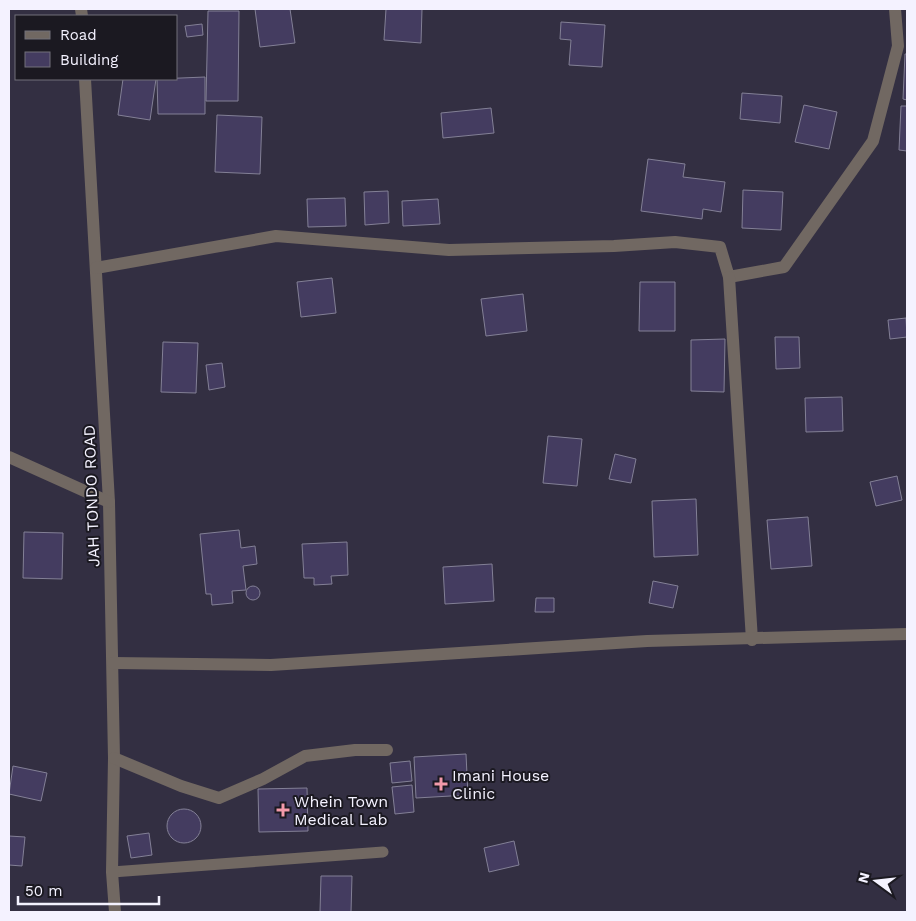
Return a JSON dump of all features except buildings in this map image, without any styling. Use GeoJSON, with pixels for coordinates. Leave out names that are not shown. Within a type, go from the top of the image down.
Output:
{"type":"FeatureCollection","features":[{"type":"Feature","properties":{"kind":"street"},"geometry":{"type":"LineString","coordinates":[[729,278],[784,267],[873,141],[898,46],[895,9]]}},
{"type":"Feature","properties":{"kind":"street","name":"JAH TONDO ROAD"},"geometry":{"type":"LineString","coordinates":[[85,80],[109,502],[114,758],[112,872],[115,912]]}},
{"type":"Feature","properties":{"kind":"street"},"geometry":{"type":"LineString","coordinates":[[96,268],[276,236],[450,250],[614,246],[675,242],[720,248],[729,278],[752,640]]}},
{"type":"Feature","properties":{"kind":"street"},"geometry":{"type":"LineString","coordinates":[[9,457],[109,502]]}},
{"type":"Feature","properties":{"kind":"street"},"geometry":{"type":"LineString","coordinates":[[113,663],[271,664],[647,642],[907,634]]}},
{"type":"Feature","properties":{"kind":"street"},"geometry":{"type":"LineString","coordinates":[[114,758],[181,786],[219,798],[263,779],[305,756],[356,750],[387,750]]}},
{"type":"Feature","properties":{"kind":"lane"},"geometry":{"type":"LineString","coordinates":[[112,872],[383,852]]}},
{"type":"Feature","properties":{"kind":"place","name":"Imani House Clinic"},"geometry":{"type":"Point","coordinates":[441,784]}},
{"type":"Feature","properties":{"kind":"place","name":"Whein Town Medical Lab"},"geometry":{"type":"Point","coordinates":[283,810]}}]}
